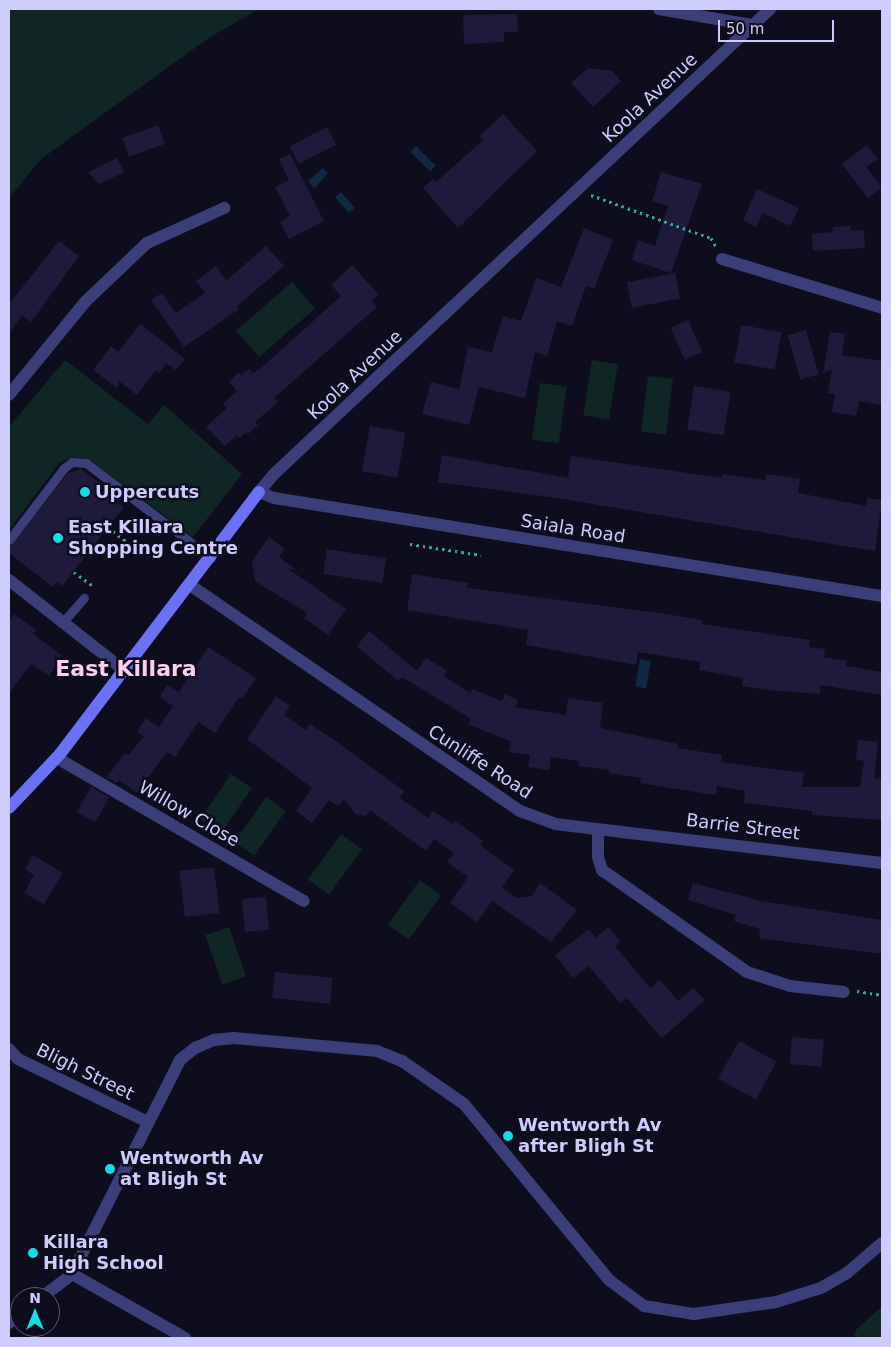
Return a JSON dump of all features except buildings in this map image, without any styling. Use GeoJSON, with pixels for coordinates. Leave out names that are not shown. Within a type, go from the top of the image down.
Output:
{"type":"FeatureCollection","features":[{"type":"Feature","properties":{"kind":"street"},"geometry":{"type":"LineString","coordinates":[[659,9],[752,25]]}},
{"type":"Feature","properties":{"kind":"street","name":"Koola Avenue"},"geometry":{"type":"LineString","coordinates":[[9,808],[56,758],[125,671],[274,474],[770,9]]}},
{"type":"Feature","properties":{"kind":"street"},"geometry":{"type":"LineString","coordinates":[[9,395],[85,302],[147,243],[224,208]]}},
{"type":"Feature","properties":{"kind":"street"},"geometry":{"type":"LineString","coordinates":[[722,259],[882,308]]}},
{"type":"Feature","properties":{"kind":"street","name":"Saiala Road"},"geometry":{"type":"LineString","coordinates":[[259,492],[274,498],[882,596]]}},
{"type":"Feature","properties":{"kind":"street"},"geometry":{"type":"LineString","coordinates":[[9,580],[125,671]]}},
{"type":"Feature","properties":{"kind":"street","name":"Cunliffe Road"},"geometry":{"type":"LineString","coordinates":[[190,584],[520,811],[555,824],[598,830]]}},
{"type":"Feature","properties":{"kind":"street","name":"Willow Close"},"geometry":{"type":"LineString","coordinates":[[56,758],[304,900]]}},
{"type":"Feature","properties":{"kind":"street"},"geometry":{"type":"LineString","coordinates":[[598,830],[602,870],[747,972],[790,986],[844,992]]}},
{"type":"Feature","properties":{"kind":"street","name":"Barrie Street"},"geometry":{"type":"LineString","coordinates":[[598,830],[681,836],[882,863]]}},
{"type":"Feature","properties":{"kind":"street"},"geometry":{"type":"LineString","coordinates":[[55,1287],[72,1274],[180,1060],[195,1048],[214,1040],[234,1038],[377,1051],[402,1061],[464,1104],[609,1280],[644,1306],[694,1314],[776,1302],[821,1288],[847,1273],[882,1243]]}},
{"type":"Feature","properties":{"kind":"street","name":"Bligh Street"},"geometry":{"type":"LineString","coordinates":[[9,1049],[18,1058],[148,1122]]}},
{"type":"Feature","properties":{"kind":"street"},"geometry":{"type":"LineString","coordinates":[[72,1274],[185,1338]]}},
{"type":"Feature","properties":{"kind":"lane"},"geometry":{"type":"LineString","coordinates":[[9,540],[64,468],[72,462],[86,463],[211,558]]}},
{"type":"Feature","properties":{"kind":"lane"},"geometry":{"type":"LineString","coordinates":[[63,622],[84,598]]}},
{"type":"Feature","properties":{"kind":"path"},"geometry":{"type":"LineString","coordinates":[[577,191],[712,238],[722,259]]}},
{"type":"Feature","properties":{"kind":"path"},"geometry":{"type":"LineString","coordinates":[[108,527],[127,542]]}},
{"type":"Feature","properties":{"kind":"path"},"geometry":{"type":"LineString","coordinates":[[410,544],[481,556]]}},
{"type":"Feature","properties":{"kind":"path"},"geometry":{"type":"LineString","coordinates":[[74,572],[93,586]]}},
{"type":"Feature","properties":{"kind":"path"},"geometry":{"type":"LineString","coordinates":[[861,991],[882,995]]}},
{"type":"Feature","properties":{"kind":"green space"},"geometry":{"type":"Polygon","coordinates":[[[9,9],[259,9],[210,37],[41,159],[9,198],[9,9]]]}},
{"type":"Feature","properties":{"kind":"green space"},"geometry":{"type":"Polygon","coordinates":[[[292,282],[315,308],[259,357],[236,331],[292,282]]]}},
{"type":"Feature","properties":{"kind":"green space"},"geometry":{"type":"Polygon","coordinates":[[[65,360],[148,424],[164,405],[242,474],[193,537],[88,459],[73,457],[60,462],[9,530],[9,427],[65,360]]]}},
{"type":"Feature","properties":{"kind":"green space"},"geometry":{"type":"Polygon","coordinates":[[[592,360],[618,364],[609,419],[583,415],[592,360]]]}},
{"type":"Feature","properties":{"kind":"green space"},"geometry":{"type":"Polygon","coordinates":[[[648,376],[673,379],[666,435],[641,432],[648,376]]]}},
{"type":"Feature","properties":{"kind":"green space"},"geometry":{"type":"Polygon","coordinates":[[[540,383],[567,387],[559,443],[532,439],[540,383]]]}},
{"type":"Feature","properties":{"kind":"green space"},"geometry":{"type":"Polygon","coordinates":[[[231,774],[252,788],[221,834],[200,820],[231,774]]]}},
{"type":"Feature","properties":{"kind":"green space"},"geometry":{"type":"Polygon","coordinates":[[[266,797],[286,811],[254,856],[234,842],[266,797]]]}},
{"type":"Feature","properties":{"kind":"green space"},"geometry":{"type":"Polygon","coordinates":[[[341,834],[362,849],[329,895],[308,879],[341,834]]]}},
{"type":"Feature","properties":{"kind":"green space"},"geometry":{"type":"Polygon","coordinates":[[[420,880],[441,895],[409,940],[388,924],[420,880]]]}},
{"type":"Feature","properties":{"kind":"green space"},"geometry":{"type":"Polygon","coordinates":[[[229,927],[246,976],[222,984],[205,935],[229,927]]]}},
{"type":"Feature","properties":{"kind":"green space"},"geometry":{"type":"Polygon","coordinates":[[[882,1306],[882,1338],[854,1338],[856,1330],[882,1306]]]}},
{"type":"Feature","properties":{"kind":"water"},"geometry":{"type":"Polygon","coordinates":[[[416,146],[436,166],[430,171],[410,152],[416,146]]]}},
{"type":"Feature","properties":{"kind":"water"},"geometry":{"type":"Polygon","coordinates":[[[323,168],[328,173],[314,189],[308,181],[323,168]]]}},
{"type":"Feature","properties":{"kind":"water"},"geometry":{"type":"Polygon","coordinates":[[[341,192],[355,208],[349,213],[335,197],[341,192]]]}},
{"type":"Feature","properties":{"kind":"water"},"geometry":{"type":"Polygon","coordinates":[[[640,659],[651,661],[646,688],[635,687],[640,659]]]}},
{"type":"Feature","properties":{"kind":"place","name":"Uppercuts"},"geometry":{"type":"Point","coordinates":[85,492]}},
{"type":"Feature","properties":{"kind":"place","name":"East Killara Shopping Centre"},"geometry":{"type":"Point","coordinates":[58,538]}},
{"type":"Feature","properties":{"kind":"place","name":"Wentworth Av after Bligh St"},"geometry":{"type":"Point","coordinates":[508,1136]}},
{"type":"Feature","properties":{"kind":"place","name":"Wentworth Av at Bligh St"},"geometry":{"type":"Point","coordinates":[110,1169]}},
{"type":"Feature","properties":{"kind":"place","name":"Killara High School"},"geometry":{"type":"Point","coordinates":[33,1253]}},
{"type":"Feature","properties":{"kind":"district","name":"East Killara"},"geometry":{"type":"Point","coordinates":[126,669]}}]}
